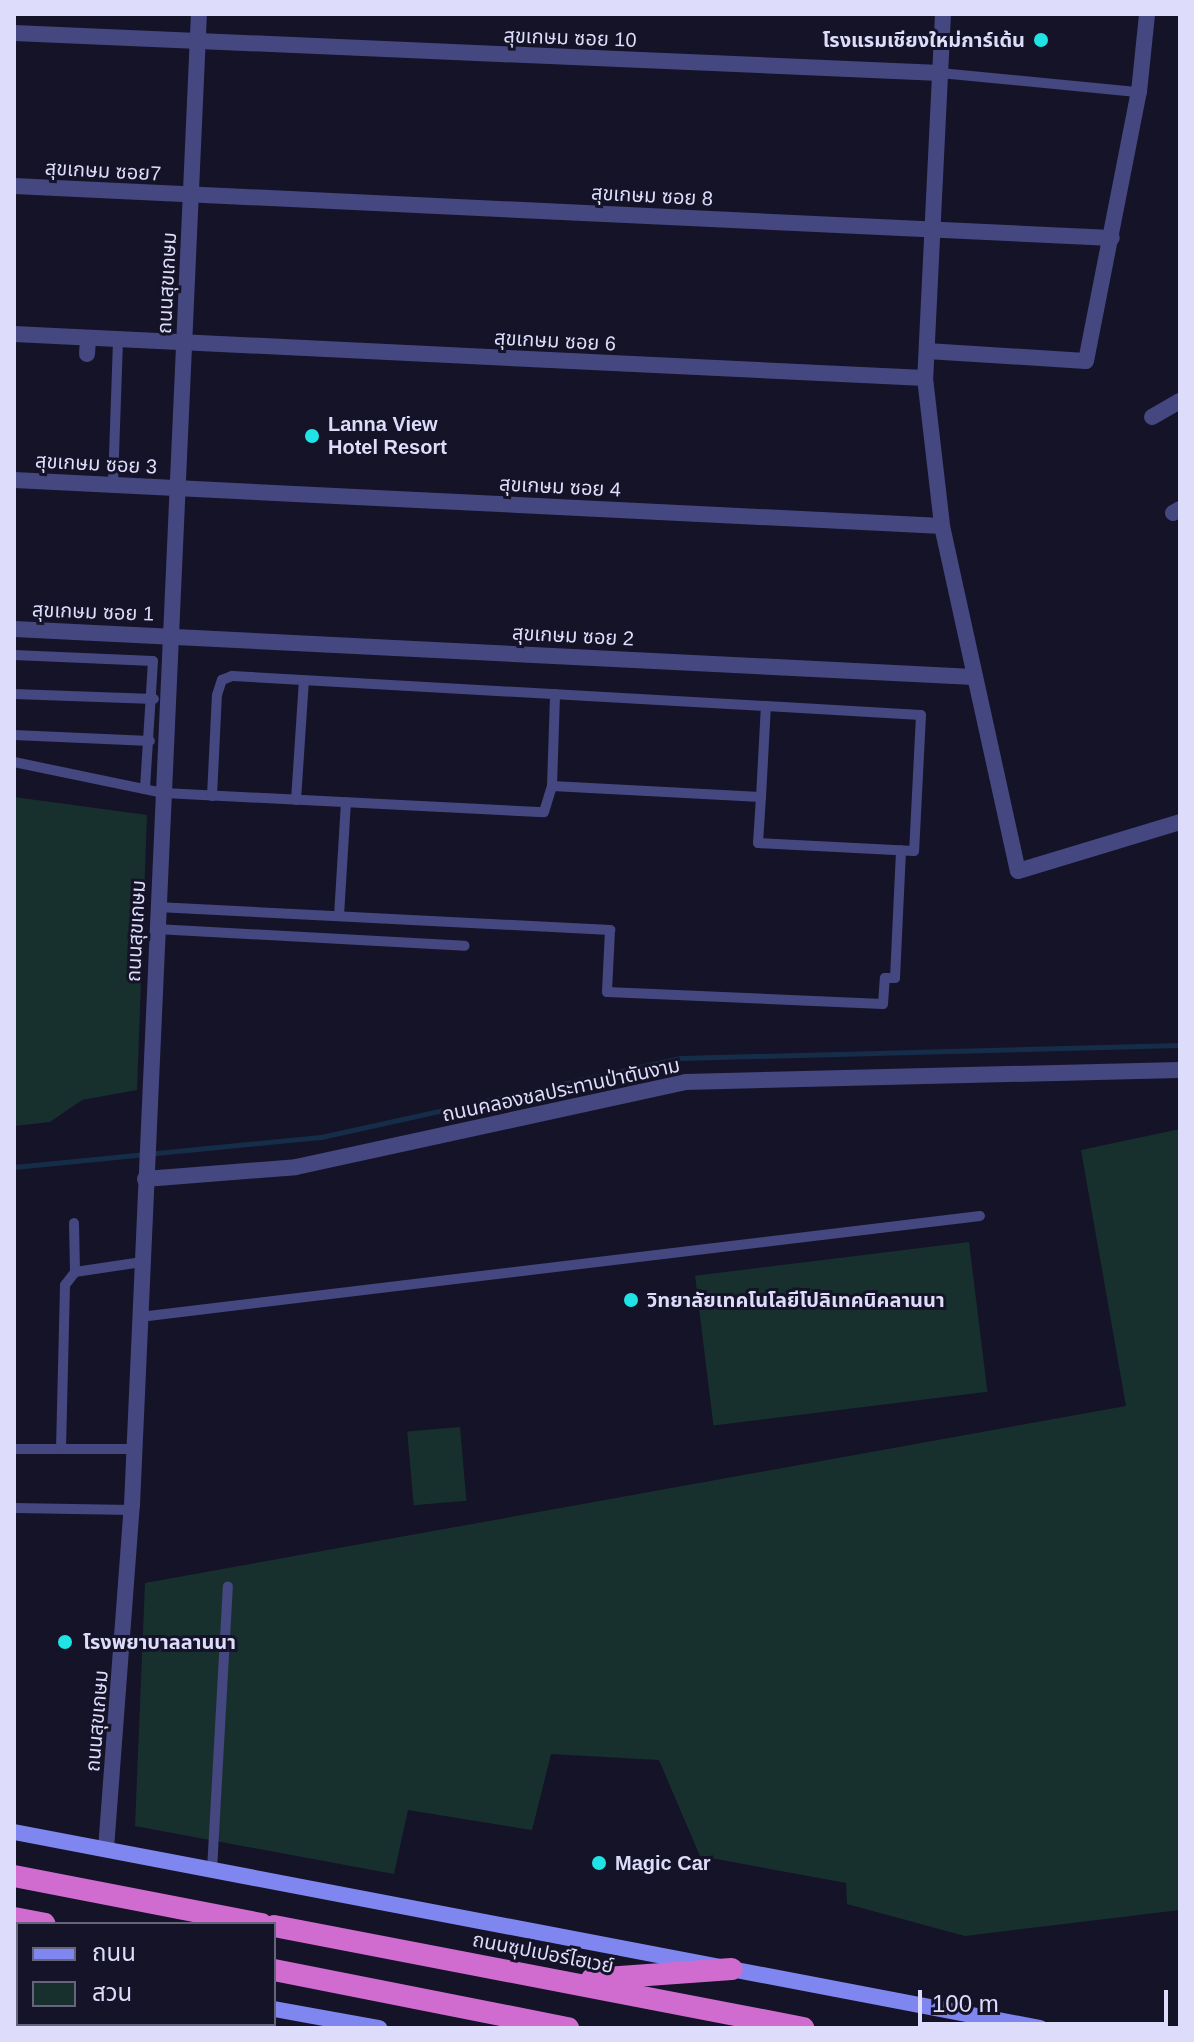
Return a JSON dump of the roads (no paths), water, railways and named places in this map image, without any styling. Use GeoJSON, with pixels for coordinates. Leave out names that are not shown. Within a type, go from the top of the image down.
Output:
{"type":"FeatureCollection","features":[{"type":"Feature","properties":{"kind":"highway"},"geometry":{"type":"LineString","coordinates":[[14,1876],[251,1922]]}},
{"type":"Feature","properties":{"kind":"highway"},"geometry":{"type":"LineString","coordinates":[[14,1918],[34,1922]]}},
{"type":"Feature","properties":{"kind":"highway","name":"ถนนซุปเปอร์ไฮเวย์"},"geometry":{"type":"LineString","coordinates":[[276,1926],[803,2028]]}},
{"type":"Feature","properties":{"kind":"highway"},"geometry":{"type":"LineString","coordinates":[[563,1982],[732,1969]]}},
{"type":"Feature","properties":{"kind":"highway"},"geometry":{"type":"LineString","coordinates":[[276,1970],[568,2028]]}},
{"type":"Feature","properties":{"kind":"main road"},"geometry":{"type":"LineString","coordinates":[[14,1832],[1040,2028]]}},
{"type":"Feature","properties":{"kind":"main road"},"geometry":{"type":"LineString","coordinates":[[276,2009],[379,2028]]}},
{"type":"Feature","properties":{"kind":"street","name":"ถนนสุขเกษม"},"geometry":{"type":"LineString","coordinates":[[106,1849],[132,1510],[199,14]]}},
{"type":"Feature","properties":{"kind":"street"},"geometry":{"type":"LineString","coordinates":[[943,14],[925,378],[942,526],[1018,871],[1180,822]]}},
{"type":"Feature","properties":{"kind":"street"},"geometry":{"type":"LineString","coordinates":[[927,351],[1086,361],[1139,92],[1147,14]]}},
{"type":"Feature","properties":{"kind":"street","name":"สุขเกษม ซอย 10"},"geometry":{"type":"LineString","coordinates":[[14,33],[940,73]]}},
{"type":"Feature","properties":{"kind":"street","name":"สุขเกษม ซอย7"},"geometry":{"type":"LineString","coordinates":[[14,186],[191,195]]}},
{"type":"Feature","properties":{"kind":"street","name":"สุขเกษม ซอย 8"},"geometry":{"type":"LineString","coordinates":[[191,195],[1112,238]]}},
{"type":"Feature","properties":{"kind":"street","name":"สุขเกษม ซอย 6"},"geometry":{"type":"LineString","coordinates":[[14,334],[88,346],[118,339],[925,378]]}},
{"type":"Feature","properties":{"kind":"street"},"geometry":{"type":"LineString","coordinates":[[1152,417],[1180,401]]}},
{"type":"Feature","properties":{"kind":"street","name":"สุขเกษม ซอย 3"},"geometry":{"type":"LineString","coordinates":[[14,480],[177,487]]}},
{"type":"Feature","properties":{"kind":"street","name":"สุขเกษม ซอย 4"},"geometry":{"type":"LineString","coordinates":[[177,487],[942,526]]}},
{"type":"Feature","properties":{"kind":"street","name":"สุขเกษม ซอย 1"},"geometry":{"type":"LineString","coordinates":[[14,629],[170,636]]}},
{"type":"Feature","properties":{"kind":"street","name":"สุขเกษม ซอย 2"},"geometry":{"type":"LineString","coordinates":[[170,636],[974,677]]}},
{"type":"Feature","properties":{"kind":"street","name":"ถนนคลองชลประทานป่าตันงาม"},"geometry":{"type":"LineString","coordinates":[[145,1179],[296,1167],[685,1082],[1180,1070]]}},
{"type":"Feature","properties":{"kind":"lane"},"geometry":{"type":"LineString","coordinates":[[940,73],[1139,92]]}},
{"type":"Feature","properties":{"kind":"lane"},"geometry":{"type":"LineString","coordinates":[[113,484],[118,339]]}},
{"type":"Feature","properties":{"kind":"lane"},"geometry":{"type":"LineString","coordinates":[[14,655],[153,661],[154,699],[145,789]]}},
{"type":"Feature","properties":{"kind":"lane"},"geometry":{"type":"LineString","coordinates":[[212,796],[222,680],[304,680],[555,694],[766,706],[921,715],[914,851],[758,843],[766,706]]}},
{"type":"Feature","properties":{"kind":"lane"},"geometry":{"type":"LineString","coordinates":[[296,800],[304,680]]}},
{"type":"Feature","properties":{"kind":"lane"},"geometry":{"type":"LineString","coordinates":[[14,694],[154,699]]}},
{"type":"Feature","properties":{"kind":"lane"},"geometry":{"type":"LineString","coordinates":[[14,762],[164,793],[544,812],[552,786],[555,694]]}},
{"type":"Feature","properties":{"kind":"lane"},"geometry":{"type":"LineString","coordinates":[[14,735],[150,741]]}},
{"type":"Feature","properties":{"kind":"lane"},"geometry":{"type":"LineString","coordinates":[[552,786],[761,797]]}},
{"type":"Feature","properties":{"kind":"lane"},"geometry":{"type":"LineString","coordinates":[[339,916],[346,802]]}},
{"type":"Feature","properties":{"kind":"lane"},"geometry":{"type":"LineString","coordinates":[[157,907],[610,930],[607,992],[883,1004],[885,978],[895,978],[901,850]]}},
{"type":"Feature","properties":{"kind":"lane"},"geometry":{"type":"LineString","coordinates":[[156,929],[465,946]]}},
{"type":"Feature","properties":{"kind":"lane"},"geometry":{"type":"LineString","coordinates":[[140,1317],[980,1216]]}},
{"type":"Feature","properties":{"kind":"lane"},"geometry":{"type":"LineString","coordinates":[[61,1449],[65,1285],[75,1272],[74,1223]]}},
{"type":"Feature","properties":{"kind":"lane"},"geometry":{"type":"LineString","coordinates":[[75,1272],[142,1262]]}},
{"type":"Feature","properties":{"kind":"lane"},"geometry":{"type":"LineString","coordinates":[[14,1449],[135,1449]]}},
{"type":"Feature","properties":{"kind":"lane"},"geometry":{"type":"LineString","coordinates":[[14,1508],[132,1510]]}},
{"type":"Feature","properties":{"kind":"lane"},"geometry":{"type":"LineString","coordinates":[[212,1870],[228,1586]]}},
{"type":"Feature","properties":{"kind":"waterway"},"geometry":{"type":"LineString","coordinates":[[14,1167],[321,1137],[680,1058],[1180,1045]]}},
{"type":"Feature","properties":{"kind":"place","name":"โรงแรมเชียงใหม่การ์เด้น"},"geometry":{"type":"Point","coordinates":[1041,40]}},
{"type":"Feature","properties":{"kind":"place","name":"Lanna View Hotel Resort"},"geometry":{"type":"Point","coordinates":[312,436]}},
{"type":"Feature","properties":{"kind":"place","name":"วิทยาลัยเทคโนโลยีโปลิเทคนิคลานนา"},"geometry":{"type":"Point","coordinates":[631,1300]}},
{"type":"Feature","properties":{"kind":"place","name":"โรงพยาบาลลานนา"},"geometry":{"type":"Point","coordinates":[65,1642]}},
{"type":"Feature","properties":{"kind":"place","name":"Magic Car"},"geometry":{"type":"Point","coordinates":[599,1863]}}]}
